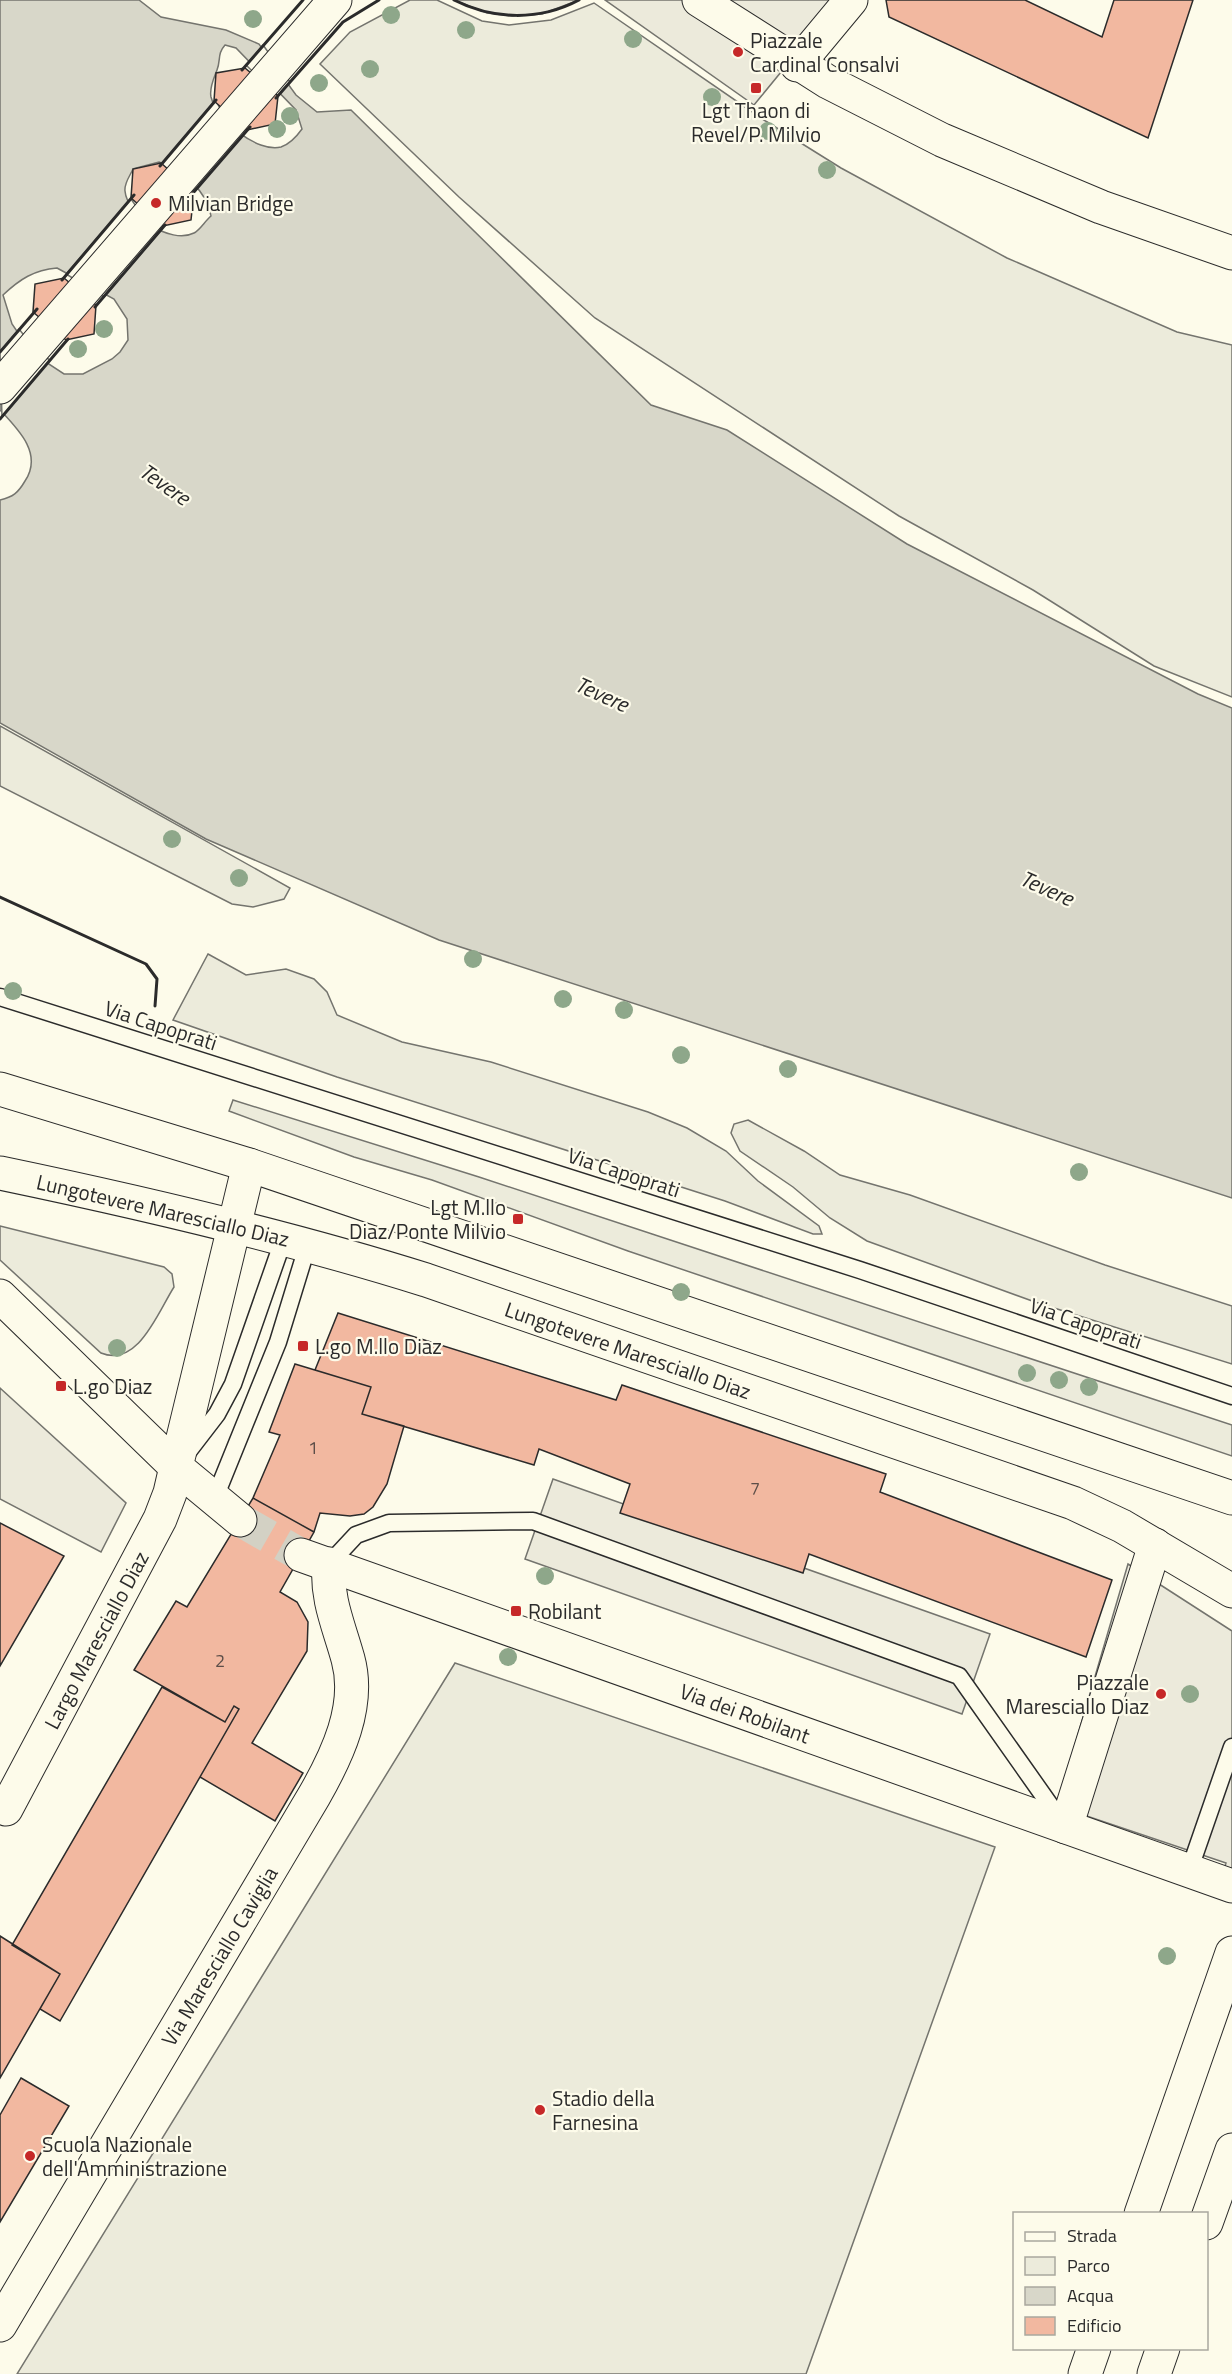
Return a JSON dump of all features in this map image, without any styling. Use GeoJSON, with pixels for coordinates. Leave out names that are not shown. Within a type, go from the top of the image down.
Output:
{"type":"FeatureCollection","features":[{"type":"Feature","properties":{"kind":"street"},"geometry":{"type":"LineString","coordinates":[[0,387],[335,0]]}},
{"type":"Feature","properties":{"kind":"street"},"geometry":{"type":"LineString","coordinates":[[797,64],[851,0]]}},
{"type":"Feature","properties":{"kind":"street"},"geometry":{"type":"LineString","coordinates":[[707,2],[797,64],[870,105],[1041,184],[1148,225],[1232,253]]}},
{"type":"Feature","properties":{"kind":"street"},"geometry":{"type":"LineString","coordinates":[[0,1089],[249,1165],[1232,1498]]}},
{"type":"Feature","properties":{"kind":"street","name":"Largo Maresciallo Diaz"},"geometry":{"type":"LineString","coordinates":[[6,1809],[160,1519],[170,1493],[249,1165]]}},
{"type":"Feature","properties":{"kind":"street","name":"Lungotevere Maresciallo Diaz"},"geometry":{"type":"LineString","coordinates":[[0,1173],[154,1205],[296,1241],[426,1280],[1072,1503],[1102,1515],[1232,1591]]}},
{"type":"Feature","properties":{"kind":"street"},"geometry":{"type":"LineString","coordinates":[[0,1296],[176,1467],[240,1520]]}},
{"type":"Feature","properties":{"kind":"street"},"geometry":{"type":"LineString","coordinates":[[1066,1827],[1155,1545]]}},
{"type":"Feature","properties":{"kind":"street","name":"Via dei Robilant"},"geometry":{"type":"LineString","coordinates":[[315,1560],[1189,1870]]}},
{"type":"Feature","properties":{"kind":"street","name":"Via Maresciallo Caviglia"},"geometry":{"type":"LineString","coordinates":[[0,2325],[314,1796],[336,1753],[350,1703],[351,1674],[331,1604],[315,1560]]}},
{"type":"Feature","properties":{"kind":"street"},"geometry":{"type":"LineString","coordinates":[[1189,1870],[1232,1886]]}},
{"type":"Feature","properties":{"kind":"street"},"geometry":{"type":"LineString","coordinates":[[1142,2212],[1232,1953]]}},
{"type":"Feature","properties":{"kind":"street"},"geometry":{"type":"LineString","coordinates":[[1208,2217],[1232,2150]]}},
{"type":"Feature","properties":{"kind":"street"},"geometry":{"type":"LineString","coordinates":[[1085,2374],[1094,2350]]}},
{"type":"Feature","properties":{"kind":"street"},"geometry":{"type":"LineString","coordinates":[[1154,2374],[1163,2350]]}},
{"type":"Feature","properties":{"kind":"lane","name":"Via Capoprati"},"geometry":{"type":"LineString","coordinates":[[0,997],[860,1270],[1232,1396]]}},
{"type":"Feature","properties":{"kind":"lane","name":"Largo Maresciallo Diaz"},"geometry":{"type":"LineString","coordinates":[[176,1467],[226,1399],[296,1241]]}},
{"type":"Feature","properties":{"kind":"lane"},"geometry":{"type":"LineString","coordinates":[[214,1500],[278,1342],[296,1241]]}},
{"type":"Feature","properties":{"kind":"lane"},"geometry":{"type":"LineString","coordinates":[[315,1560],[356,1535],[389,1523],[533,1521],[959,1676],[1066,1827]]}},
{"type":"Feature","properties":{"kind":"lane"},"geometry":{"type":"LineString","coordinates":[[1189,1870],[1232,1747]]}},
{"type":"Feature","properties":{"kind":"green space"},"geometry":{"type":"Polygon","coordinates":[[[410,0],[437,0],[482,21],[509,25],[551,20],[594,3],[764,120],[841,168],[1007,258],[1177,332],[1232,345],[1232,697],[1154,666],[1033,590],[899,516],[595,318],[459,197],[320,64],[350,32],[410,0]]]}},
{"type":"Feature","properties":{"kind":"green space"},"geometry":{"type":"Polygon","coordinates":[[[0,726],[290,888],[284,899],[253,907],[232,904],[0,786],[0,726]]]}},
{"type":"Feature","properties":{"kind":"green space"},"geometry":{"type":"Polygon","coordinates":[[[208,954],[246,975],[286,969],[314,979],[327,992],[337,1015],[402,1042],[491,1062],[648,1112],[687,1128],[726,1151],[758,1181],[819,1226],[822,1234],[813,1234],[725,1201],[337,1077],[173,1020],[208,954]]]}},
{"type":"Feature","properties":{"kind":"green space"},"geometry":{"type":"Polygon","coordinates":[[[233,1100],[479,1177],[1232,1425],[1232,1456],[628,1251],[432,1180],[354,1157],[229,1111],[233,1100]]]}},
{"type":"Feature","properties":{"kind":"green space"},"geometry":{"type":"Polygon","coordinates":[[[748,1120],[804,1151],[840,1175],[910,1195],[1105,1265],[1232,1306],[1232,1364],[1035,1302],[867,1241],[830,1218],[793,1187],[740,1151],[731,1133],[734,1124],[748,1120]]]}},
{"type":"Feature","properties":{"kind":"green space"},"geometry":{"type":"Polygon","coordinates":[[[0,1226],[164,1267],[172,1274],[174,1287],[154,1323],[136,1345],[126,1353],[114,1355],[101,1353],[0,1260],[0,1226]]]}},
{"type":"Feature","properties":{"kind":"green space","name":"Stadio della Farnesina"},"geometry":{"type":"Polygon","coordinates":[[[455,1663],[995,1847],[806,2374],[17,2374],[455,1663]]]}},
{"type":"Feature","properties":{"kind":"shaded area"},"geometry":{"type":"Polygon","coordinates":[[[454,0],[579,0],[542,14],[513,16],[487,13],[454,0]]]}},
{"type":"Feature","properties":{"kind":"shaded area","name":"Piazzale Cardinal Consalvi"},"geometry":{"type":"Polygon","coordinates":[[[605,0],[840,0],[754,105],[605,0]]]}},
{"type":"Feature","properties":{"kind":"shaded area"},"geometry":{"type":"Polygon","coordinates":[[[0,1388],[126,1503],[101,1552],[0,1499],[0,1388]]]}},
{"type":"Feature","properties":{"kind":"shaded area"},"geometry":{"type":"Polygon","coordinates":[[[553,1479],[990,1634],[962,1714],[525,1559],[553,1479]]]}},
{"type":"Feature","properties":{"kind":"shaded area","name":"Piazzale Maresciallo Diaz"},"geometry":{"type":"Polygon","coordinates":[[[1128,1564],[1232,1631],[1232,1886],[1220,1882],[1226,1863],[1057,1806],[1128,1564]]]}},
{"type":"Feature","properties":{"kind":"water","name":"Tevere"},"geometry":{"type":"Polygon","coordinates":[[[0,0],[139,0],[161,17],[226,30],[259,44],[296,95],[317,112],[351,110],[651,405],[727,430],[907,544],[1198,694],[1232,708],[1232,1198],[439,940],[206,839],[0,723],[0,500],[12,496],[20,489],[30,471],[31,461],[30,452],[21,434],[0,410],[0,0]],[[225,45],[221,51],[211,87],[211,97],[215,106],[229,125],[250,140],[271,148],[287,144],[302,129],[296,110],[236,48],[225,45]],[[159,162],[133,169],[125,185],[125,191],[133,209],[151,226],[173,235],[184,236],[196,232],[211,216],[209,207],[199,190],[185,176],[159,162]],[[57,268],[41,271],[15,284],[3,295],[12,324],[35,355],[64,374],[83,374],[112,359],[120,352],[128,340],[127,319],[114,299],[57,268]]]}},
{"type":"Feature","properties":{"kind":"pier"},"geometry":{"type":"Polygon","coordinates":[[[263,45],[290,82],[278,96],[246,65],[263,45]]]}},
{"type":"Feature","properties":{"kind":"pier"},"geometry":{"type":"Polygon","coordinates":[[[216,100],[222,113],[245,133],[194,191],[181,175],[160,166],[216,100]]]}},
{"type":"Feature","properties":{"kind":"pier"},"geometry":{"type":"Polygon","coordinates":[[[131,199],[138,209],[162,229],[104,297],[66,274],[131,199]]]}},
{"type":"Feature","properties":{"kind":"pier"},"geometry":{"type":"Polygon","coordinates":[[[19,329],[37,352],[50,360],[2,417],[0,352],[19,329]]]}},
{"type":"Feature","properties":{"kind":"building"},"geometry":{"type":"Polygon","coordinates":[[[886,0],[1025,0],[1102,37],[1114,0],[1193,0],[1148,138],[889,17],[886,0]]]}},
{"type":"Feature","properties":{"kind":"building"},"geometry":{"type":"Polygon","coordinates":[[[245,68],[278,96],[275,124],[247,130],[214,101],[216,73],[245,68]]]}},
{"type":"Feature","properties":{"kind":"building"},"geometry":{"type":"Polygon","coordinates":[[[161,163],[194,192],[191,220],[163,226],[131,198],[133,169],[161,163]]]}},
{"type":"Feature","properties":{"kind":"building"},"geometry":{"type":"Polygon","coordinates":[[[64,278],[96,305],[94,334],[66,340],[33,312],[35,284],[64,278]]]}},
{"type":"Feature","properties":{"kind":"building"},"geometry":{"type":"Polygon","coordinates":[[[338,1313],[616,1400],[622,1385],[886,1474],[880,1492],[1112,1580],[1086,1657],[809,1554],[803,1573],[620,1513],[630,1484],[539,1449],[534,1465],[362,1414],[371,1387],[315,1370],[338,1313]]]}},
{"type":"Feature","properties":{"kind":"building"},"geometry":{"type":"Polygon","coordinates":[[[295,1364],[371,1387],[362,1414],[404,1426],[387,1484],[373,1507],[364,1514],[350,1516],[320,1513],[314,1532],[253,1498],[280,1435],[269,1432],[295,1364]]]}},
{"type":"Feature","properties":{"kind":"building"},"geometry":{"type":"Polygon","coordinates":[[[253,1498],[314,1532],[280,1592],[297,1602],[308,1622],[307,1651],[252,1743],[303,1773],[275,1821],[200,1777],[239,1709],[234,1706],[225,1722],[134,1670],[176,1601],[187,1607],[253,1498]]]}},
{"type":"Feature","properties":{"kind":"building"},"geometry":{"type":"Polygon","coordinates":[[[0,1523],[64,1556],[0,1666],[0,1523]]]}},
{"type":"Feature","properties":{"kind":"building"},"geometry":{"type":"Polygon","coordinates":[[[162,1687],[225,1722],[234,1706],[239,1709],[60,2021],[40,2009],[60,1974],[12,1945],[162,1687]]]}},
{"type":"Feature","properties":{"kind":"building"},"geometry":{"type":"Polygon","coordinates":[[[0,1936],[60,1974],[0,2078],[0,1936]]]}},
{"type":"Feature","properties":{"kind":"building"},"geometry":{"type":"Polygon","coordinates":[[[21,2078],[69,2106],[0,2222],[0,2115],[21,2078]]]}},
{"type":"Feature","properties":{"kind":"tunnel"},"geometry":{"type":"LineString","coordinates":[[240,1520],[301,1555]]}},
{"type":"Feature","properties":{"kind":"wall"},"geometry":{"type":"LineString","coordinates":[[242,70],[303,0]]}},
{"type":"Feature","properties":{"kind":"wall"},"geometry":{"type":"LineString","coordinates":[[276,98],[343,22],[379,0]]}},
{"type":"Feature","properties":{"kind":"wall"},"geometry":{"type":"LineString","coordinates":[[454,0],[484,11],[516,15],[548,12],[579,0]]}},
{"type":"Feature","properties":{"kind":"wall"},"geometry":{"type":"LineString","coordinates":[[160,166],[216,100]]}},
{"type":"Feature","properties":{"kind":"wall"},"geometry":{"type":"LineString","coordinates":[[193,193],[250,127]]}},
{"type":"Feature","properties":{"kind":"wall"},"geometry":{"type":"LineString","coordinates":[[62,280],[134,195]]}},
{"type":"Feature","properties":{"kind":"wall"},"geometry":{"type":"LineString","coordinates":[[95,307],[165,225]]}},
{"type":"Feature","properties":{"kind":"wall"},"geometry":{"type":"LineString","coordinates":[[0,352],[37,309]]}},
{"type":"Feature","properties":{"kind":"wall"},"geometry":{"type":"LineString","coordinates":[[0,419],[68,339]]}},
{"type":"Feature","properties":{"kind":"wall"},"geometry":{"type":"LineString","coordinates":[[0,897],[146,964],[157,979],[155,1006]]}},
{"type":"Feature","properties":{"kind":"place","name":"Piazzale Cardinal Consalvi"},"geometry":{"type":"Point","coordinates":[738,52]}},
{"type":"Feature","properties":{"kind":"place","name":"Lgt Thaon di Revel/P. Milvio"},"geometry":{"type":"Point","coordinates":[756,88]}},
{"type":"Feature","properties":{"kind":"place","name":"Milvian Bridge"},"geometry":{"type":"Point","coordinates":[156,203]}},
{"type":"Feature","properties":{"kind":"place","name":"Lgt M.llo Diaz/Ponte Milvio"},"geometry":{"type":"Point","coordinates":[518,1219]}},
{"type":"Feature","properties":{"kind":"place","name":"L.go M.llo Diaz"},"geometry":{"type":"Point","coordinates":[303,1346]}},
{"type":"Feature","properties":{"kind":"place","name":"L.go Diaz"},"geometry":{"type":"Point","coordinates":[61,1386]}},
{"type":"Feature","properties":{"kind":"place","name":"Robilant"},"geometry":{"type":"Point","coordinates":[516,1611]}},
{"type":"Feature","properties":{"kind":"place","name":"Piazzale Maresciallo Diaz"},"geometry":{"type":"Point","coordinates":[1161,1694]}},
{"type":"Feature","properties":{"kind":"place","name":"Stadio della Farnesina"},"geometry":{"type":"Point","coordinates":[540,2110]}},
{"type":"Feature","properties":{"kind":"place","name":"Scuola Nazionale dell'Amministrazione"},"geometry":{"type":"Point","coordinates":[30,2156]}}]}
